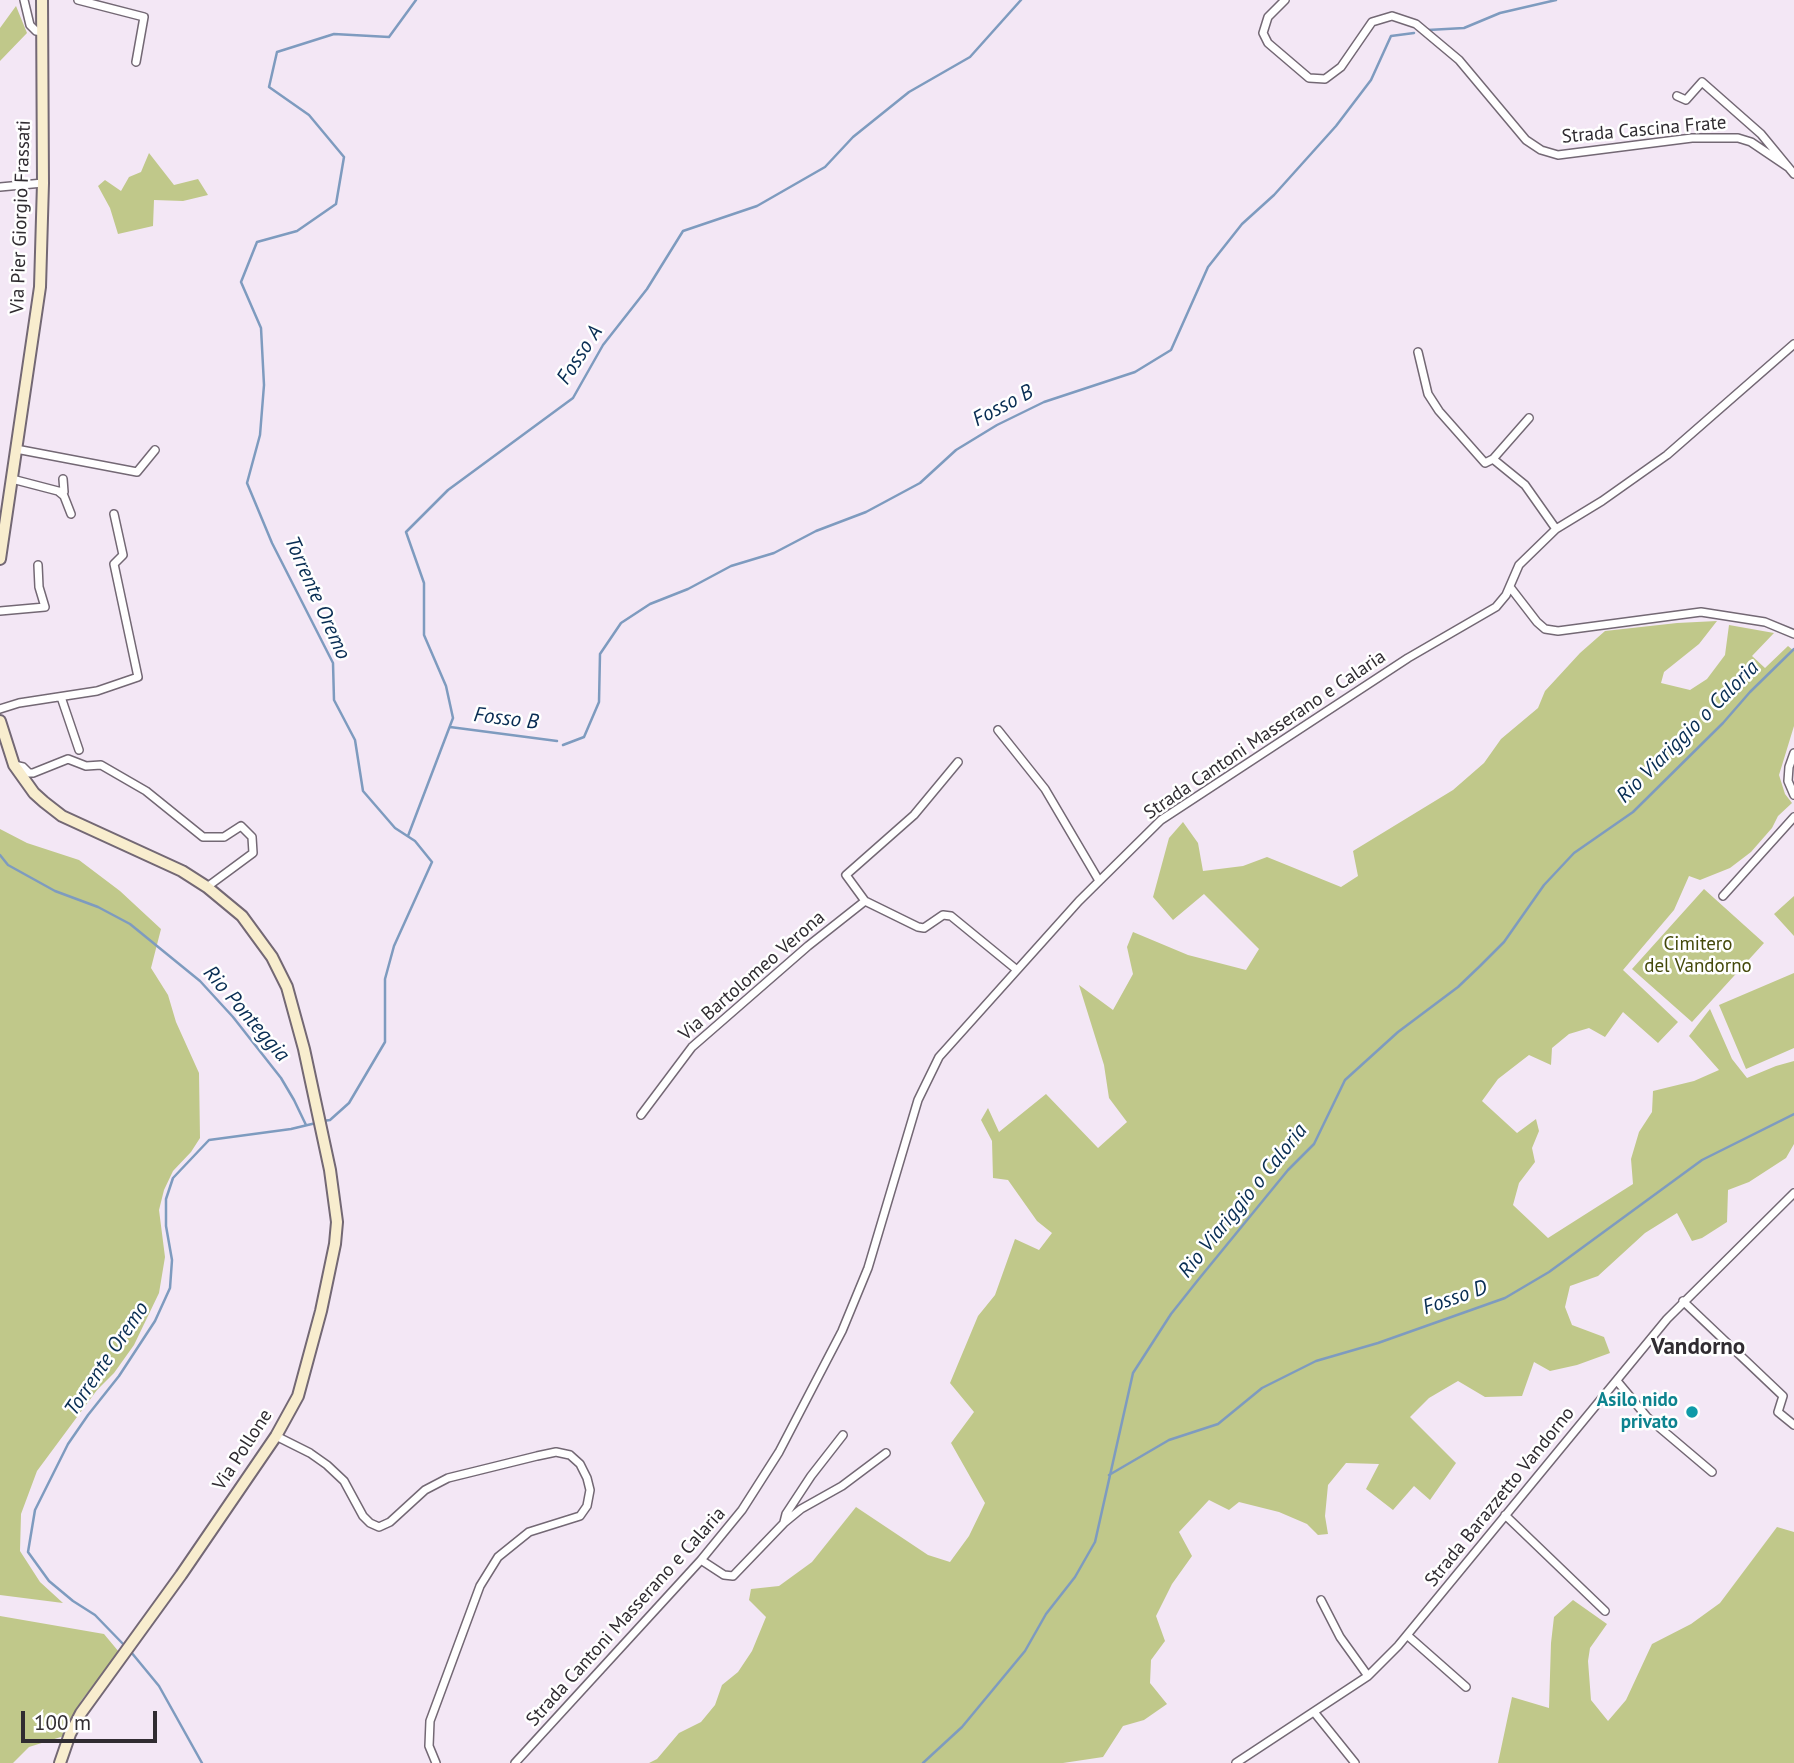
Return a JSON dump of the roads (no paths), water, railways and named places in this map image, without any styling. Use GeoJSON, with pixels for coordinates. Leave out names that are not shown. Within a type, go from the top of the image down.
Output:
{"type":"FeatureCollection","features":[{"type":"Feature","properties":{"kind":"street"},"geometry":{"type":"LineString","coordinates":[[24,0],[30,25],[36,31],[42,32]]}},
{"type":"Feature","properties":{"kind":"street","name":"Via Pier Giorgio Frassati"},"geometry":{"type":"LineString","coordinates":[[0,559],[40,287],[43,183],[42,0]]}},
{"type":"Feature","properties":{"kind":"street"},"geometry":{"type":"LineString","coordinates":[[78,0],[144,17],[136,62]]}},
{"type":"Feature","properties":{"kind":"street","name":"Strada Cascina Frate"},"geometry":{"type":"LineString","coordinates":[[1285,0],[1268,17],[1263,33],[1268,43],[1309,78],[1325,79],[1341,67],[1372,22],[1392,16],[1416,24],[1459,60],[1526,140],[1541,150],[1558,155],[1692,138],[1738,138],[1751,142],[1788,167]]}},
{"type":"Feature","properties":{"kind":"street"},"geometry":{"type":"LineString","coordinates":[[1677,96],[1686,100],[1702,82],[1760,134],[1794,174]]}},
{"type":"Feature","properties":{"kind":"street"},"geometry":{"type":"LineString","coordinates":[[0,187],[43,183]]}},
{"type":"Feature","properties":{"kind":"street","name":"Strada Cantoni Masserano e Calaria"},"geometry":{"type":"LineString","coordinates":[[515,1763],[701,1560],[742,1510],[779,1452],[842,1331],[868,1268],[918,1100],[940,1056],[1098,879],[1161,820],[1408,658],[1496,607],[1510,587],[1519,565],[1556,529],[1602,501],[1667,455],[1794,344]]}},
{"type":"Feature","properties":{"kind":"street"},"geometry":{"type":"LineString","coordinates":[[1418,352],[1428,394],[1438,411],[1485,463],[1493,459],[1529,418]]}},
{"type":"Feature","properties":{"kind":"street"},"geometry":{"type":"LineString","coordinates":[[16,449],[137,472],[155,450]]}},
{"type":"Feature","properties":{"kind":"street"},"geometry":{"type":"LineString","coordinates":[[1493,459],[1525,485],[1556,529]]}},
{"type":"Feature","properties":{"kind":"street"},"geometry":{"type":"LineString","coordinates":[[12,479],[64,492],[63,479]]}},
{"type":"Feature","properties":{"kind":"street"},"geometry":{"type":"LineString","coordinates":[[58,491],[64,496],[71,514]]}},
{"type":"Feature","properties":{"kind":"street"},"geometry":{"type":"LineString","coordinates":[[0,709],[19,703],[97,691],[138,677],[114,564],[123,555],[114,514]]}},
{"type":"Feature","properties":{"kind":"street"},"geometry":{"type":"LineString","coordinates":[[0,611],[46,607],[39,587],[38,565]]}},
{"type":"Feature","properties":{"kind":"street"},"geometry":{"type":"LineString","coordinates":[[1510,587],[1545,629],[1558,631],[1701,612],[1765,622],[1794,634]]}},
{"type":"Feature","properties":{"kind":"street"},"geometry":{"type":"LineString","coordinates":[[61,697],[79,750]]}},
{"type":"Feature","properties":{"kind":"street"},"geometry":{"type":"LineString","coordinates":[[0,721],[13,761],[29,773],[68,759],[86,766],[101,765],[146,791],[203,837],[223,837],[241,826],[252,837],[253,853],[206,887]]}},
{"type":"Feature","properties":{"kind":"street"},"geometry":{"type":"LineString","coordinates":[[998,730],[1045,789],[1098,879]]}},
{"type":"Feature","properties":{"kind":"street"},"geometry":{"type":"LineString","coordinates":[[1794,753],[1788,781],[1794,795]]}},
{"type":"Feature","properties":{"kind":"street","name":"Via Pollone"},"geometry":{"type":"LineString","coordinates":[[13,761],[34,793],[62,816],[182,871],[230,904],[272,957],[287,987],[318,1114],[335,1197],[337,1222],[321,1311],[298,1396],[276,1436],[81,1713],[60,1763]]}},
{"type":"Feature","properties":{"kind":"street"},"geometry":{"type":"LineString","coordinates":[[958,762],[914,815],[846,875],[866,901],[918,927],[924,928],[943,915],[951,916],[1017,970]]}},
{"type":"Feature","properties":{"kind":"street"},"geometry":{"type":"LineString","coordinates":[[1723,896],[1794,817]]}},
{"type":"Feature","properties":{"kind":"street","name":"Via Bartolomeo Verona"},"geometry":{"type":"LineString","coordinates":[[641,1115],[692,1047],[808,946],[866,901]]}},
{"type":"Feature","properties":{"kind":"street","name":"Strada Barazzetto Vandorno"},"geometry":{"type":"LineString","coordinates":[[1236,1763],[1368,1675],[1407,1635],[1683,1301],[1794,1193]]}},
{"type":"Feature","properties":{"kind":"street"},"geometry":{"type":"LineString","coordinates":[[1683,1301],[1783,1396],[1778,1412],[1794,1425]]}},
{"type":"Feature","properties":{"kind":"street"},"geometry":{"type":"LineString","coordinates":[[1616,1381],[1647,1417],[1712,1472]]}},
{"type":"Feature","properties":{"kind":"street"},"geometry":{"type":"LineString","coordinates":[[784,1523],[786,1514],[811,1476],[843,1435]]}},
{"type":"Feature","properties":{"kind":"street"},"geometry":{"type":"LineString","coordinates":[[276,1436],[327,1465],[344,1481],[363,1516],[379,1527],[390,1522],[425,1490],[448,1478],[537,1456],[556,1452],[570,1455],[580,1464],[587,1478],[590,1490],[587,1506],[580,1516],[529,1532],[499,1557],[480,1586],[430,1721],[429,1746],[436,1763]]}},
{"type":"Feature","properties":{"kind":"street"},"geometry":{"type":"LineString","coordinates":[[701,1560],[724,1575],[733,1576],[801,1509],[842,1486],[886,1453]]}},
{"type":"Feature","properties":{"kind":"street"},"geometry":{"type":"LineString","coordinates":[[1505,1515],[1605,1611]]}},
{"type":"Feature","properties":{"kind":"street"},"geometry":{"type":"LineString","coordinates":[[1321,1600],[1340,1637],[1368,1675]]}},
{"type":"Feature","properties":{"kind":"street"},"geometry":{"type":"LineString","coordinates":[[1407,1635],[1466,1687]]}},
{"type":"Feature","properties":{"kind":"street"},"geometry":{"type":"LineString","coordinates":[[1314,1712],[1355,1763]]}},
{"type":"Feature","properties":{"kind":"waterway","name":"Torrente Oremo"},"geometry":{"type":"LineString","coordinates":[[323,1121],[330,1120],[349,1103],[385,1042],[385,979],[394,946],[432,862],[415,841],[395,828],[363,791],[355,740],[334,700],[333,663],[272,543],[247,483],[260,435],[264,385],[261,328],[241,282],[257,242],[297,231],[336,204],[344,157],[309,115],[269,87],[277,52],[334,34],[389,37],[416,0]]}},
{"type":"Feature","properties":{"kind":"waterway","name":"Fosso A"},"geometry":{"type":"LineString","coordinates":[[408,836],[453,718],[446,686],[424,635],[424,583],[406,532],[448,490],[573,398],[603,345],[647,289],[683,231],[757,206],[825,167],[853,137],[909,92],[970,57],[1021,0]]}},
{"type":"Feature","properties":{"kind":"waterway","name":"Fosso B"},"geometry":{"type":"LineString","coordinates":[[1428,30],[1464,28],[1500,13],[1556,0]]}},
{"type":"Feature","properties":{"kind":"waterway","name":"Fosso B"},"geometry":{"type":"LineString","coordinates":[[563,745],[584,737],[599,702],[600,654],[621,623],[650,604],[688,589],[731,566],[774,553],[816,531],[866,512],[920,483],[956,450],[997,425],[1044,402],[1135,372],[1171,350],[1208,267],[1242,224],[1274,195],[1336,126],[1371,80],[1391,36],[1414,33]]}},
{"type":"Feature","properties":{"kind":"waterway","name":"Rio Viariggio o Caloria"},"geometry":{"type":"LineString","coordinates":[[923,1763],[962,1727],[1025,1651],[1046,1614],[1075,1577],[1095,1542],[1133,1373],[1171,1314],[1288,1170],[1314,1144],[1345,1080],[1398,1032],[1458,987],[1480,966],[1504,942],[1544,885],[1574,853],[1633,812],[1794,649]]}},
{"type":"Feature","properties":{"kind":"waterway","name":"Fosso B"},"geometry":{"type":"LineString","coordinates":[[450,727],[557,741]]}},
{"type":"Feature","properties":{"kind":"waterway","name":"Rio Ponteggia"},"geometry":{"type":"LineString","coordinates":[[0,855],[8,865],[55,891],[98,907],[130,924],[200,981],[233,1017],[281,1078],[306,1125]]}},
{"type":"Feature","properties":{"kind":"waterway","name":"Fosso D"},"geometry":{"type":"LineString","coordinates":[[1109,1475],[1169,1440],[1218,1424],[1262,1388],[1316,1361],[1378,1343],[1505,1298],[1549,1272],[1702,1160],[1794,1114]]}},
{"type":"Feature","properties":{"kind":"waterway","name":"Torrente Oremo"},"geometry":{"type":"LineString","coordinates":[[126,1647],[95,1615],[49,1581],[28,1552],[35,1510],[68,1444],[119,1376],[155,1321],[170,1288],[172,1260],[166,1226],[166,1199],[173,1178],[209,1140],[316,1123]]}},
{"type":"Feature","properties":{"kind":"waterway","name":"Torrente Oremo"},"geometry":{"type":"LineString","coordinates":[[131,1652],[159,1686],[202,1763]]}},
{"type":"Feature","properties":{"kind":"place","name":"Asilo nido privato"},"geometry":{"type":"Point","coordinates":[1692,1412]}},
{"type":"Feature","properties":{"kind":"district","name":"Vandorno"},"geometry":{"type":"Point","coordinates":[1698,1347]}},
{"type":"Feature","properties":{"kind":"park label","name":"Cimitero del Vandorno"},"geometry":{"type":"Point","coordinates":[1698,956]}}]}
